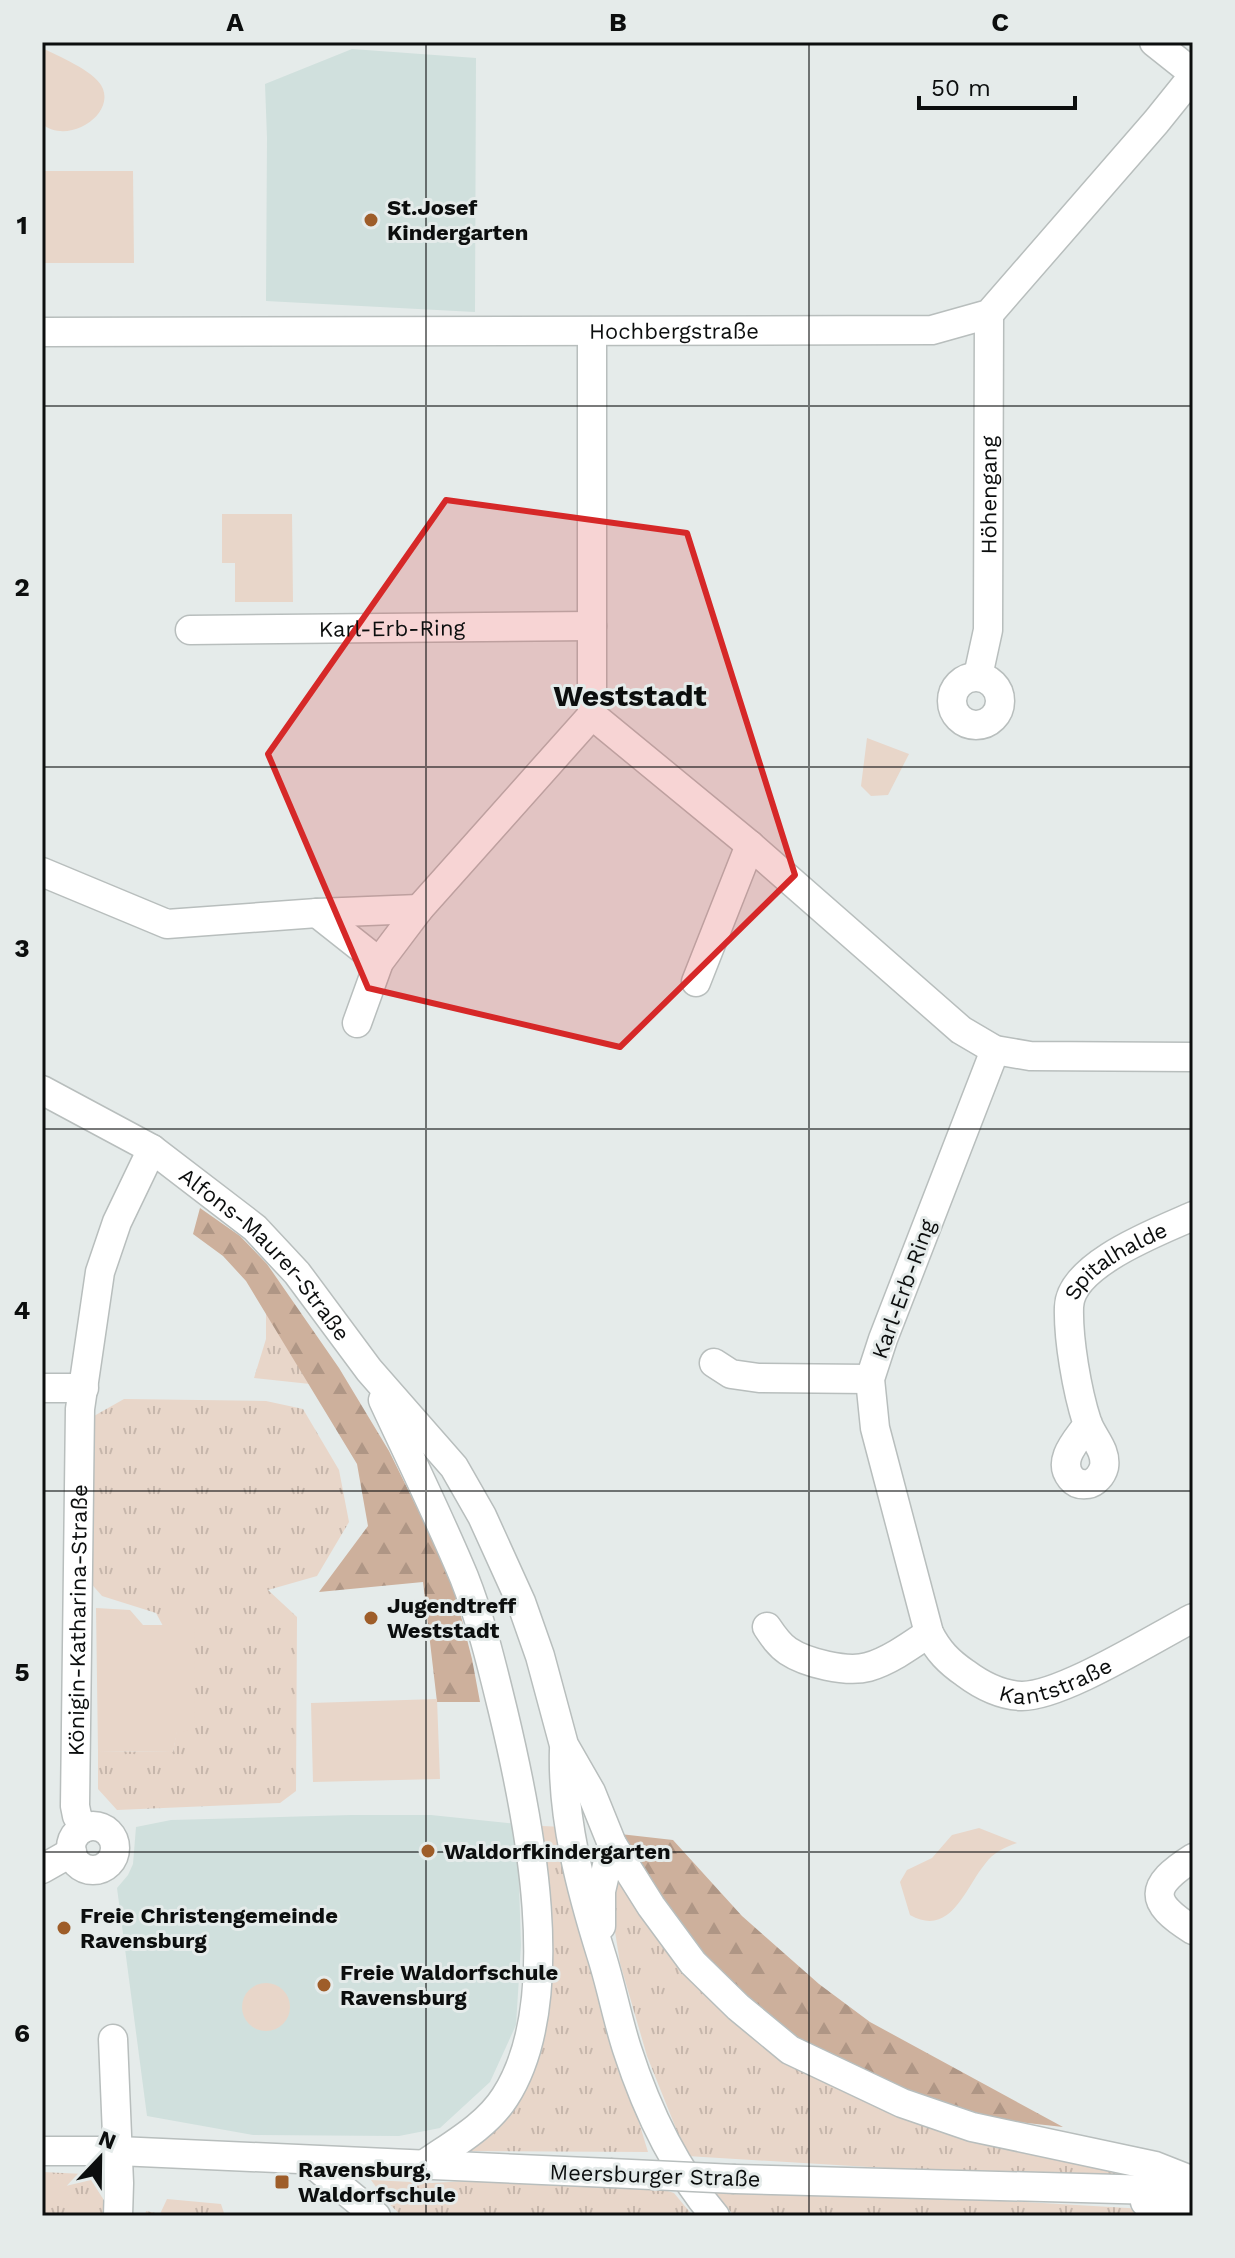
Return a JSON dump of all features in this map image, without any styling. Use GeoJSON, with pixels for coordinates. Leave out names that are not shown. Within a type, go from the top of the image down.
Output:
{"type":"FeatureCollection","features":[{"type":"Feature","properties":{"kind":"street"},"geometry":{"type":"LineString","coordinates":[[989,314],[1156,122],[1193,74],[1154,42]]}},
{"type":"Feature","properties":{"kind":"street","name":"Hochbergstraße"},"geometry":{"type":"LineString","coordinates":[[42,332],[932,330],[989,314]]}},
{"type":"Feature","properties":{"kind":"street","name":"Höhengang"},"geometry":{"type":"LineString","coordinates":[[978,676],[988,630],[989,314]]}},
{"type":"Feature","properties":{"kind":"street"},"geometry":{"type":"LineString","coordinates":[[357,1023],[379,962],[419,909],[592,715],[592,332]]}},
{"type":"Feature","properties":{"kind":"street","name":"Karl-Erb-Ring"},"geometry":{"type":"LineString","coordinates":[[190,630],[592,626]]}},
{"type":"Feature","properties":{"kind":"street"},"geometry":{"type":"LineString","coordinates":[[592,715],[750,845],[961,1030],[995,1050],[1030,1056],[1193,1057]]}},
{"type":"Feature","properties":{"kind":"street"},"geometry":{"type":"LineString","coordinates":[[696,982],[750,845]]}},
{"type":"Feature","properties":{"kind":"street"},"geometry":{"type":"LineString","coordinates":[[42,872],[167,924],[419,909]]}},
{"type":"Feature","properties":{"kind":"street"},"geometry":{"type":"LineString","coordinates":[[317,913],[379,962]]}},
{"type":"Feature","properties":{"kind":"street","name":"Karl-Erb-Ring"},"geometry":{"type":"LineString","coordinates":[[714,1363],[731,1374],[759,1378],[870,1379],[888,1324],[995,1050]]}},
{"type":"Feature","properties":{"kind":"street","name":"Alfons-Maurer-Straße"},"geometry":{"type":"LineString","coordinates":[[42,1090],[152,1149],[255,1228],[277,1250],[369,1370]]}},
{"type":"Feature","properties":{"kind":"street","name":"Alfons-Maurer-Straße"},"geometry":{"type":"LineString","coordinates":[[82,1398],[100,1272],[117,1222],[152,1149]]}},
{"type":"Feature","properties":{"kind":"street","name":"Spitalhalde"},"geometry":{"type":"LineString","coordinates":[[1088,1424],[1070,1337],[1069,1302],[1085,1276],[1117,1250],[1193,1216]]}},
{"type":"Feature","properties":{"kind":"street"},"geometry":{"type":"LineString","coordinates":[[369,1370],[454,1467],[482,1516],[521,1602],[540,1656],[564,1745],[591,1792],[612,1844],[651,1906],[693,1963],[738,2007],[790,2050],[902,2103],[972,2127],[1155,2166],[1193,2181]]}},
{"type":"Feature","properties":{"kind":"street"},"geometry":{"type":"LineString","coordinates":[[369,1370],[465,1578],[493,1666],[520,1782],[534,1875],[537,1999],[532,2033],[521,2068],[504,2098],[481,2124],[422,2166]]}},
{"type":"Feature","properties":{"kind":"street","name":"Kantstraße"},"geometry":{"type":"LineString","coordinates":[[870,1379],[875,1428],[929,1633],[936,1648],[979,1683],[1001,1692],[1031,1695],[1048,1692],[1193,1618]]}},
{"type":"Feature","properties":{"kind":"street"},"geometry":{"type":"LineString","coordinates":[[42,1388],[82,1398]]}},
{"type":"Feature","properties":{"kind":"street","name":"Königin-Katharina-Straße"},"geometry":{"type":"LineString","coordinates":[[42,1869],[78,1840],[75,1806],[82,1398]]}},
{"type":"Feature","properties":{"kind":"street"},"geometry":{"type":"LineString","coordinates":[[767,1627],[790,1653],[830,1666],[858,1669],[885,1660],[929,1633]]}},
{"type":"Feature","properties":{"kind":"street"},"geometry":{"type":"LineString","coordinates":[[564,1745],[563,1776],[580,1878],[589,1921],[602,1955],[627,2049],[648,2104],[691,2187],[715,2216]]}},
{"type":"Feature","properties":{"kind":"street"},"geometry":{"type":"LineString","coordinates":[[602,1955],[601,1891],[612,1844]]}},
{"type":"Feature","properties":{"kind":"street"},"geometry":{"type":"LineString","coordinates":[[1193,1858],[1170,1873],[1160,1886],[1163,1908],[1193,1930]]}},
{"type":"Feature","properties":{"kind":"street"},"geometry":{"type":"LineString","coordinates":[[113,2039],[118,2216]]}},
{"type":"Feature","properties":{"kind":"street","name":"Meersburger Straße"},"geometry":{"type":"LineString","coordinates":[[42,2151],[118,2151],[735,2179],[1193,2191]]}},
{"type":"Feature","properties":{"kind":"street"},"geometry":{"type":"LineString","coordinates":[[308,2160],[376,2216]]}},
{"type":"Feature","properties":{"kind":"street"},"geometry":{"type":"LineString","coordinates":[[1090,2188],[1193,2213]]}},
{"type":"Feature","properties":{"kind":"highlighted area"},"geometry":{"type":"Polygon","coordinates":[[[446,500],[687,533],[795,875],[620,1047],[368,988],[268,754],[446,500]]]}},
{"type":"Feature","properties":{"kind":"shaded area","name":"St.Josef Kindergarten"},"geometry":{"type":"Polygon","coordinates":[[[352,49],[476,58],[475,312],[266,301],[265,84],[352,49]]]}},
{"type":"Feature","properties":{"kind":"shaded area","name":"Freie Waldorfschule Ravensburg"},"geometry":{"type":"Polygon","coordinates":[[[431,1815],[517,1824],[521,1945],[516,2025],[490,2082],[440,2128],[399,2136],[253,2135],[147,2116],[117,1888],[133,1864],[136,1827],[171,1820],[431,1815]]]}},
{"type":"Feature","properties":{"kind":"green space"},"geometry":{"type":"Polygon","coordinates":[[[42,48],[83,69],[101,85],[103,106],[88,123],[77,129],[53,130],[42,124],[42,48]]]}},
{"type":"Feature","properties":{"kind":"green space"},"geometry":{"type":"Polygon","coordinates":[[[42,171],[133,171],[134,263],[42,263],[42,171]]]}},
{"type":"Feature","properties":{"kind":"green space"},"geometry":{"type":"Polygon","coordinates":[[[222,514],[292,514],[293,602],[235,602],[235,563],[222,563],[222,514]]]}},
{"type":"Feature","properties":{"kind":"green space"},"geometry":{"type":"Polygon","coordinates":[[[867,738],[909,754],[888,795],[871,796],[861,786],[867,738]]]}},
{"type":"Feature","properties":{"kind":"green space"},"geometry":{"type":"Polygon","coordinates":[[[200,1208],[240,1236],[267,1264],[339,1368],[389,1451],[451,1577],[480,1702],[437,1702],[423,1582],[319,1592],[368,1526],[357,1464],[246,1281],[223,1256],[193,1234],[200,1208]]]}},
{"type":"Feature","properties":{"kind":"green space"},"geometry":{"type":"Polygon","coordinates":[[[266,1311],[310,1384],[254,1378],[266,1339],[266,1311]]]}},
{"type":"Feature","properties":{"kind":"green space"},"geometry":{"type":"Polygon","coordinates":[[[124,1399],[266,1401],[303,1409],[339,1470],[349,1522],[317,1576],[268,1590],[297,1617],[296,1791],[280,1803],[117,1810],[98,1789],[98,1751],[173,1752],[195,1625],[163,1626],[156,1613],[102,1596],[88,1580],[94,1416],[124,1399]]]}},
{"type":"Feature","properties":{"kind":"green space"},"geometry":{"type":"Polygon","coordinates":[[[96,1608],[130,1610],[143,1625],[195,1625],[194,1730],[177,1732],[173,1752],[98,1751],[96,1608]]]}},
{"type":"Feature","properties":{"kind":"green space"},"geometry":{"type":"Polygon","coordinates":[[[437,1699],[440,1779],[313,1782],[311,1703],[437,1699]]]}},
{"type":"Feature","properties":{"kind":"green space"},"geometry":{"type":"Polygon","coordinates":[[[542,1826],[564,1827],[607,2016],[648,2152],[453,2151],[530,2069],[544,2033],[551,1991],[551,1941],[542,1826]]]}},
{"type":"Feature","properties":{"kind":"green space"},"geometry":{"type":"Polygon","coordinates":[[[979,1828],[1017,1843],[988,1860],[963,1897],[946,1915],[936,1920],[924,1920],[910,1915],[900,1882],[907,1870],[932,1858],[952,1835],[979,1828]]]}},
{"type":"Feature","properties":{"kind":"green space"},"geometry":{"type":"Polygon","coordinates":[[[620,1834],[673,1840],[742,1916],[819,1984],[870,2022],[1063,2127],[992,2119],[902,2093],[774,2026],[712,1971],[677,1927],[620,1834]]]}},
{"type":"Feature","properties":{"kind":"green space"},"geometry":{"type":"Polygon","coordinates":[[[615,1867],[761,2040],[831,2086],[902,2116],[1154,2178],[969,2173],[687,2156],[647,2056],[620,1963],[609,1894],[615,1867]]]}},
{"type":"Feature","properties":{"kind":"green space"},"geometry":{"type":"Polygon","coordinates":[[[266,1983],[283,1990],[290,2007],[283,2024],[266,2031],[249,2024],[242,2007],[249,1990],[266,1983]]]}},
{"type":"Feature","properties":{"kind":"green space"},"geometry":{"type":"Polygon","coordinates":[[[42,2172],[106,2175],[106,2216],[42,2216],[42,2172]]]}},
{"type":"Feature","properties":{"kind":"green space"},"geometry":{"type":"Polygon","coordinates":[[[610,2173],[674,2193],[693,2216],[402,2216],[371,2180],[432,2183],[610,2173]]]}},
{"type":"Feature","properties":{"kind":"green space"},"geometry":{"type":"Polygon","coordinates":[[[709,2184],[1145,2209],[1179,2216],[734,2216],[709,2184]]]}},
{"type":"Feature","properties":{"kind":"green space"},"geometry":{"type":"Polygon","coordinates":[[[167,2199],[221,2204],[225,2216],[145,2216],[146,2211],[160,2214],[167,2199]]]}},
{"type":"Feature","properties":{"kind":"place","name":"St.Josef Kindergarten"},"geometry":{"type":"Point","coordinates":[371,220]}},
{"type":"Feature","properties":{"kind":"place","name":"Jugendtreff Weststadt"},"geometry":{"type":"Point","coordinates":[371,1618]}},
{"type":"Feature","properties":{"kind":"place","name":"Waldorfkindergarten"},"geometry":{"type":"Point","coordinates":[428,1851]}},
{"type":"Feature","properties":{"kind":"place","name":"Freie Christengemeinde Ravensburg"},"geometry":{"type":"Point","coordinates":[64,1928]}},
{"type":"Feature","properties":{"kind":"place","name":"Freie Waldorfschule Ravensburg"},"geometry":{"type":"Point","coordinates":[324,1985]}},
{"type":"Feature","properties":{"kind":"place","name":"Ravensburg, Waldorfschule"},"geometry":{"type":"Point","coordinates":[282,2182]}},
{"type":"Feature","properties":{"kind":"district","name":"Weststadt"},"geometry":{"type":"Point","coordinates":[630,696]}}]}
